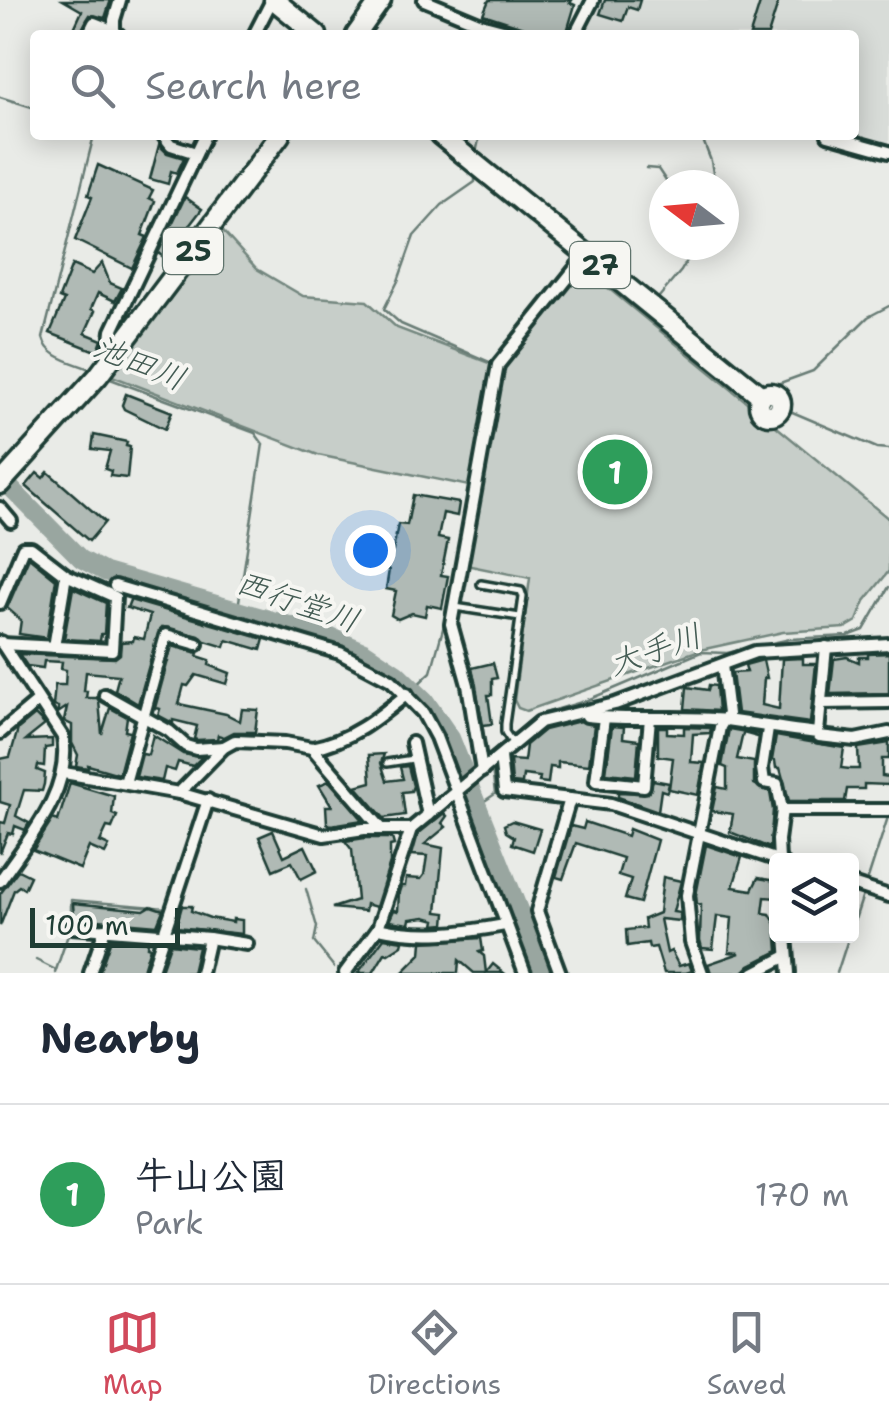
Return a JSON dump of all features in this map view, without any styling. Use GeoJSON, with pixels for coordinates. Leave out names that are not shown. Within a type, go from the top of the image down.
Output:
{"type":"FeatureCollection","features":[{"type":"Feature","properties":{"kind":"main road"},"geometry":{"type":"LineString","coordinates":[[273,0],[311,30]]}},
{"type":"Feature","properties":{"kind":"main road"},"geometry":{"type":"LineString","coordinates":[[360,30],[382,0]]}},
{"type":"Feature","properties":{"kind":"main road","name":"25"},"geometry":{"type":"LineString","coordinates":[[4,480],[104,368],[276,140]]}},
{"type":"Feature","properties":{"kind":"main road","name":"27"},"geometry":{"type":"LineString","coordinates":[[446,140],[760,396]]}},
{"type":"Feature","properties":{"kind":"street"},"geometry":{"type":"LineString","coordinates":[[116,30],[120,0]]}},
{"type":"Feature","properties":{"kind":"street"},"geometry":{"type":"LineString","coordinates":[[257,30],[273,0]]}},
{"type":"Feature","properties":{"kind":"street"},"geometry":{"type":"LineString","coordinates":[[424,0],[502,30]]}},
{"type":"Feature","properties":{"kind":"street"},"geometry":{"type":"LineString","coordinates":[[578,30],[593,0]]}},
{"type":"Feature","properties":{"kind":"street"},"geometry":{"type":"LineString","coordinates":[[166,140],[196,153]]}},
{"type":"Feature","properties":{"kind":"street"},"geometry":{"type":"LineString","coordinates":[[104,368],[112,331],[202,140]]}},
{"type":"Feature","properties":{"kind":"street"},"geometry":{"type":"LineString","coordinates":[[846,140],[889,152]]}},
{"type":"Feature","properties":{"kind":"street"},"geometry":{"type":"LineString","coordinates":[[482,771],[468,685],[451,624],[498,364],[587,254]]}},
{"type":"Feature","properties":{"kind":"street"},"geometry":{"type":"LineString","coordinates":[[0,508],[10,521]]}},
{"type":"Feature","properties":{"kind":"street"},"geometry":{"type":"LineString","coordinates":[[0,603],[23,548],[32,548],[66,575],[115,597],[112,650],[1,642]]}},
{"type":"Feature","properties":{"kind":"street"},"geometry":{"type":"LineString","coordinates":[[54,647],[66,575]]}},
{"type":"Feature","properties":{"kind":"street"},"geometry":{"type":"LineString","coordinates":[[115,586],[340,653],[371,667],[407,694],[436,738],[526,973]]}},
{"type":"Feature","properties":{"kind":"street"},"geometry":{"type":"LineString","coordinates":[[125,783],[166,636],[197,644]]}},
{"type":"Feature","properties":{"kind":"street"},"geometry":{"type":"LineString","coordinates":[[0,881],[37,826],[64,773],[66,756],[63,737],[1,642]]}},
{"type":"Feature","properties":{"kind":"street"},"geometry":{"type":"LineString","coordinates":[[349,972],[378,928],[411,829],[540,722],[615,704],[755,652],[889,644]]}},
{"type":"Feature","properties":{"kind":"street"},"geometry":{"type":"LineString","coordinates":[[818,733],[826,647]]}},
{"type":"Feature","properties":{"kind":"street"},"geometry":{"type":"LineString","coordinates":[[0,667],[12,659]]}},
{"type":"Feature","properties":{"kind":"street"},"geometry":{"type":"LineString","coordinates":[[702,973],[691,942],[687,895],[720,727],[728,714],[722,665]]}},
{"type":"Feature","properties":{"kind":"street"},"geometry":{"type":"LineString","coordinates":[[179,793],[224,747],[235,741],[312,748],[334,744],[351,736],[407,694]]}},
{"type":"Feature","properties":{"kind":"street"},"geometry":{"type":"LineString","coordinates":[[106,695],[178,737],[186,746],[224,747]]}},
{"type":"Feature","properties":{"kind":"street"},"geometry":{"type":"LineString","coordinates":[[0,733],[38,700]]}},
{"type":"Feature","properties":{"kind":"street"},"geometry":{"type":"LineString","coordinates":[[821,703],[889,702]]}},
{"type":"Feature","properties":{"kind":"street"},"geometry":{"type":"LineString","coordinates":[[584,711],[586,716],[604,718],[725,720],[855,740],[889,733]]}},
{"type":"Feature","properties":{"kind":"street"},"geometry":{"type":"LineString","coordinates":[[604,718],[596,781],[644,786],[650,718]]}},
{"type":"Feature","properties":{"kind":"street"},"geometry":{"type":"LineString","coordinates":[[768,729],[762,768],[764,782],[777,784],[782,810],[779,853]]}},
{"type":"Feature","properties":{"kind":"street"},"geometry":{"type":"LineString","coordinates":[[412,744],[428,815]]}},
{"type":"Feature","properties":{"kind":"street"},"geometry":{"type":"LineString","coordinates":[[312,748],[382,829]]}},
{"type":"Feature","properties":{"kind":"street"},"geometry":{"type":"LineString","coordinates":[[500,757],[504,792],[611,804],[769,856]]}},
{"type":"Feature","properties":{"kind":"street"},"geometry":{"type":"LineString","coordinates":[[64,773],[179,793],[324,835],[411,829]]}},
{"type":"Feature","properties":{"kind":"street"},"geometry":{"type":"LineString","coordinates":[[560,973],[537,911],[570,799]]}},
{"type":"Feature","properties":{"kind":"street"},"geometry":{"type":"LineString","coordinates":[[151,973],[208,800]]}},
{"type":"Feature","properties":{"kind":"street"},"geometry":{"type":"LineString","coordinates":[[782,810],[889,810]]}},
{"type":"Feature","properties":{"kind":"street"},"geometry":{"type":"LineString","coordinates":[[859,886],[889,896]]}},
{"type":"Feature","properties":{"kind":"street"},"geometry":{"type":"LineString","coordinates":[[378,928],[408,935],[505,925]]}},
{"type":"Feature","properties":{"kind":"street"},"geometry":{"type":"LineString","coordinates":[[72,926],[247,944]]}},
{"type":"Feature","properties":{"kind":"street"},"geometry":{"type":"LineString","coordinates":[[90,973],[105,929]]}},
{"type":"Feature","properties":{"kind":"street"},"geometry":{"type":"LineString","coordinates":[[201,973],[209,938]]}},
{"type":"Feature","properties":{"kind":"street"},"geometry":{"type":"LineString","coordinates":[[786,943],[789,973]]}},
{"type":"Feature","properties":{"kind":"street"},"geometry":{"type":"LineString","coordinates":[[754,973],[787,956]]}},
{"type":"Feature","properties":{"kind":"lane"},"geometry":{"type":"LineString","coordinates":[[482,584],[520,591],[523,597],[505,724],[513,744]]}},
{"type":"Feature","properties":{"kind":"lane"},"geometry":{"type":"LineString","coordinates":[[455,606],[520,617]]}},
{"type":"Feature","properties":{"kind":"lane"},"geometry":{"type":"LineString","coordinates":[[387,763],[416,758]]}},
{"type":"Feature","properties":{"kind":"shaded area"},"geometry":{"type":"Polygon","coordinates":[[[596,0],[889,0],[889,144],[884,148],[858,140],[859,30],[581,30],[596,0]]]}},
{"type":"Feature","properties":{"kind":"shaded area"},"geometry":{"type":"Polygon","coordinates":[[[218,226],[257,269],[303,296],[367,301],[397,328],[502,368],[581,269],[585,269],[889,519],[889,571],[865,601],[857,621],[845,628],[783,632],[700,650],[526,711],[518,708],[514,700],[530,578],[466,565],[479,488],[318,455],[109,372],[218,226]]]}},
{"type":"Feature","properties":{"kind":"building"},"geometry":{"type":"Polygon","coordinates":[[[63,0],[111,0],[105,18],[90,15],[82,30],[73,30],[82,11],[63,0]]]}},
{"type":"Feature","properties":{"kind":"building"},"geometry":{"type":"Polygon","coordinates":[[[489,0],[572,0],[570,3],[575,5],[568,30],[528,30],[483,14],[489,0]]]}},
{"type":"Feature","properties":{"kind":"building"},"geometry":{"type":"Polygon","coordinates":[[[605,0],[640,0],[637,10],[628,7],[623,21],[600,14],[605,0]]]}},
{"type":"Feature","properties":{"kind":"building"},"geometry":{"type":"Polygon","coordinates":[[[761,0],[779,0],[770,30],[752,30],[761,0]]]}},
{"type":"Feature","properties":{"kind":"building"},"geometry":{"type":"Polygon","coordinates":[[[159,145],[167,153],[184,158],[177,173],[171,171],[168,184],[150,179],[159,145]]]}},
{"type":"Feature","properties":{"kind":"building"},"geometry":{"type":"Polygon","coordinates":[[[98,165],[153,190],[149,198],[155,201],[142,235],[147,237],[132,268],[75,240],[92,197],[88,195],[98,165]]]}},
{"type":"Feature","properties":{"kind":"building"},"geometry":{"type":"Polygon","coordinates":[[[185,197],[202,209],[189,226],[193,230],[168,260],[158,253],[185,197]]]}},
{"type":"Feature","properties":{"kind":"building"},"geometry":{"type":"Polygon","coordinates":[[[102,263],[110,283],[122,288],[115,301],[98,293],[91,309],[95,311],[85,333],[102,340],[98,352],[50,333],[64,300],[59,298],[72,265],[92,274],[102,263]]]}},
{"type":"Feature","properties":{"kind":"building"},"geometry":{"type":"Polygon","coordinates":[[[126,394],[172,412],[165,429],[124,409],[126,394]]]}},
{"type":"Feature","properties":{"kind":"building"},"geometry":{"type":"Polygon","coordinates":[[[94,435],[127,442],[127,478],[110,476],[111,471],[105,469],[110,451],[92,449],[94,435]]]}},
{"type":"Feature","properties":{"kind":"building"},"geometry":{"type":"Polygon","coordinates":[[[48,472],[105,522],[89,541],[26,486],[37,473],[43,478],[48,472]]]}},
{"type":"Feature","properties":{"kind":"building"},"geometry":{"type":"Polygon","coordinates":[[[413,495],[459,503],[457,516],[443,513],[438,538],[448,540],[441,575],[448,576],[442,608],[427,605],[425,616],[412,613],[398,619],[391,615],[396,591],[386,589],[389,570],[383,569],[387,550],[393,551],[398,524],[407,525],[413,495]]]}},
{"type":"Feature","properties":{"kind":"building"},"geometry":{"type":"Polygon","coordinates":[[[29,557],[56,579],[47,638],[19,634],[21,620],[7,608],[29,557]]]}},
{"type":"Feature","properties":{"kind":"building"},"geometry":{"type":"Polygon","coordinates":[[[73,588],[106,603],[100,641],[64,639],[73,588]]]}},
{"type":"Feature","properties":{"kind":"building"},"geometry":{"type":"Polygon","coordinates":[[[130,600],[264,639],[261,650],[227,640],[225,647],[163,627],[138,704],[115,690],[119,675],[86,672],[84,691],[86,698],[99,701],[102,734],[110,708],[127,717],[125,731],[130,732],[119,774],[88,765],[76,766],[78,755],[72,743],[72,725],[64,721],[67,707],[58,713],[58,707],[53,706],[55,685],[65,685],[62,662],[44,661],[43,668],[27,666],[19,654],[115,658],[120,654],[121,642],[133,641],[134,637],[144,639],[150,615],[127,608],[130,600]]]}},
{"type":"Feature","properties":{"kind":"building"},"geometry":{"type":"Polygon","coordinates":[[[172,646],[198,653],[197,656],[210,660],[209,665],[230,673],[227,684],[196,675],[188,686],[184,685],[179,704],[240,721],[242,709],[258,710],[255,732],[197,740],[197,726],[173,723],[158,715],[160,709],[155,708],[172,646]]]}},
{"type":"Feature","properties":{"kind":"building"},"geometry":{"type":"Polygon","coordinates":[[[889,653],[889,693],[830,694],[834,659],[847,657],[859,662],[859,657],[868,654],[889,653]]]}},
{"type":"Feature","properties":{"kind":"building"},"geometry":{"type":"Polygon","coordinates":[[[803,658],[803,664],[816,664],[810,723],[737,713],[732,673],[747,672],[745,665],[763,660],[767,678],[762,705],[779,709],[782,659],[803,658]]]}},
{"type":"Feature","properties":{"kind":"building"},"geometry":{"type":"Polygon","coordinates":[[[493,663],[497,678],[492,679],[492,695],[488,695],[492,724],[483,725],[472,668],[493,663]]]}},
{"type":"Feature","properties":{"kind":"building"},"geometry":{"type":"Polygon","coordinates":[[[709,685],[716,686],[718,711],[685,709],[687,687],[708,690],[709,685]]]}},
{"type":"Feature","properties":{"kind":"building"},"geometry":{"type":"Polygon","coordinates":[[[35,715],[45,725],[26,740],[52,739],[52,747],[45,748],[44,766],[38,765],[37,770],[45,773],[44,784],[42,791],[24,790],[16,816],[29,823],[25,830],[15,826],[13,834],[8,833],[0,853],[0,822],[5,823],[10,805],[0,802],[0,759],[10,757],[18,729],[35,715]]]}},
{"type":"Feature","properties":{"kind":"building"},"geometry":{"type":"Polygon","coordinates":[[[580,721],[594,725],[589,765],[558,762],[558,768],[550,767],[548,783],[539,782],[540,777],[523,775],[522,784],[512,783],[510,760],[524,761],[526,745],[544,730],[580,721]]]}},
{"type":"Feature","properties":{"kind":"building"},"geometry":{"type":"Polygon","coordinates":[[[612,726],[624,727],[623,738],[639,740],[636,776],[606,773],[612,726]]]}},
{"type":"Feature","properties":{"kind":"building"},"geometry":{"type":"Polygon","coordinates":[[[658,727],[667,727],[667,733],[684,734],[684,727],[711,728],[710,733],[693,734],[691,762],[704,763],[698,795],[669,789],[673,758],[658,756],[658,727]]]}},
{"type":"Feature","properties":{"kind":"building"},"geometry":{"type":"Polygon","coordinates":[[[729,729],[758,734],[743,733],[737,759],[754,762],[754,784],[770,792],[770,848],[730,832],[733,814],[712,811],[717,787],[727,789],[727,768],[722,766],[729,729]]]}},
{"type":"Feature","properties":{"kind":"building"},"geometry":{"type":"Polygon","coordinates":[[[153,735],[183,754],[202,757],[193,766],[178,762],[175,771],[165,768],[162,781],[136,777],[142,754],[148,755],[153,735]]]}},
{"type":"Feature","properties":{"kind":"building"},"geometry":{"type":"Polygon","coordinates":[[[776,736],[844,748],[841,768],[850,769],[859,769],[858,748],[889,743],[889,759],[882,759],[882,776],[889,777],[889,785],[864,784],[864,789],[847,789],[845,801],[789,801],[780,768],[772,760],[776,736]]]}},
{"type":"Feature","properties":{"kind":"building"},"geometry":{"type":"Polygon","coordinates":[[[384,754],[381,763],[387,781],[403,779],[400,767],[408,766],[413,786],[411,791],[402,792],[405,815],[384,818],[356,786],[371,782],[369,755],[384,754]]]}},
{"type":"Feature","properties":{"kind":"building"},"geometry":{"type":"Polygon","coordinates":[[[653,780],[669,783],[667,792],[661,790],[658,811],[618,797],[618,792],[648,793],[653,780]]]}},
{"type":"Feature","properties":{"kind":"building"},"geometry":{"type":"Polygon","coordinates":[[[329,781],[363,820],[327,823],[326,806],[332,806],[319,785],[329,781]]]}},
{"type":"Feature","properties":{"kind":"building"},"geometry":{"type":"Polygon","coordinates":[[[70,783],[114,796],[112,814],[117,816],[100,842],[109,846],[105,854],[89,847],[80,869],[33,850],[53,819],[58,821],[70,783]]]}},
{"type":"Feature","properties":{"kind":"building"},"geometry":{"type":"Polygon","coordinates":[[[444,813],[447,816],[442,823],[446,827],[425,844],[443,848],[437,912],[446,913],[445,924],[435,925],[436,920],[425,917],[410,919],[409,924],[389,921],[394,910],[398,911],[399,892],[406,878],[421,879],[424,875],[427,856],[412,855],[418,834],[444,813]]]}},
{"type":"Feature","properties":{"kind":"building"},"geometry":{"type":"Polygon","coordinates":[[[512,821],[540,829],[533,851],[512,844],[514,837],[504,825],[512,821]]]}},
{"type":"Feature","properties":{"kind":"building"},"geometry":{"type":"Polygon","coordinates":[[[585,822],[627,836],[629,829],[657,840],[640,903],[625,899],[631,879],[618,875],[623,858],[576,843],[563,879],[556,877],[571,826],[583,829],[585,822]]]}},
{"type":"Feature","properties":{"kind":"building"},"geometry":{"type":"Polygon","coordinates":[[[273,831],[284,856],[305,846],[317,871],[301,879],[292,862],[273,870],[259,837],[273,831]]]}},
{"type":"Feature","properties":{"kind":"building"},"geometry":{"type":"Polygon","coordinates":[[[392,838],[394,845],[390,846],[390,863],[376,907],[366,904],[365,911],[332,908],[357,900],[352,850],[345,841],[392,838]]]}},
{"type":"Feature","properties":{"kind":"building"},"geometry":{"type":"Polygon","coordinates":[[[706,845],[742,857],[733,887],[752,890],[758,878],[769,880],[769,897],[765,897],[763,913],[769,914],[769,943],[777,943],[778,951],[742,973],[711,973],[708,964],[740,953],[729,952],[732,918],[717,916],[713,949],[702,948],[701,905],[697,904],[706,845]]]}},
{"type":"Feature","properties":{"kind":"building"},"geometry":{"type":"Polygon","coordinates":[[[18,870],[30,876],[24,889],[19,886],[14,890],[0,926],[0,894],[18,870]]]}},
{"type":"Feature","properties":{"kind":"building"},"geometry":{"type":"Polygon","coordinates":[[[663,877],[681,881],[673,912],[680,913],[680,921],[660,919],[667,953],[671,951],[679,966],[689,963],[692,971],[686,973],[664,973],[656,947],[649,948],[648,943],[627,946],[626,930],[645,928],[644,919],[659,913],[663,877]]]}},
{"type":"Feature","properties":{"kind":"building"},"geometry":{"type":"Polygon","coordinates":[[[73,903],[144,910],[151,906],[163,910],[157,925],[74,918],[73,903]]]}},
{"type":"Feature","properties":{"kind":"building"},"geometry":{"type":"Polygon","coordinates":[[[182,906],[192,906],[191,911],[210,918],[242,920],[242,934],[176,927],[182,906]]]}},
{"type":"Feature","properties":{"kind":"building"},"geometry":{"type":"Polygon","coordinates":[[[384,938],[403,941],[402,945],[385,953],[373,973],[358,973],[384,938]]]}},
{"type":"Feature","properties":{"kind":"building"},"geometry":{"type":"Polygon","coordinates":[[[481,938],[483,951],[479,952],[484,956],[486,973],[474,973],[459,960],[458,973],[402,973],[421,954],[422,942],[481,938]]]}},
{"type":"Feature","properties":{"kind":"building"},"geometry":{"type":"Polygon","coordinates":[[[111,939],[148,942],[142,973],[99,973],[111,939]]]}},
{"type":"Feature","properties":{"kind":"building"},"geometry":{"type":"Polygon","coordinates":[[[170,944],[198,947],[192,973],[160,973],[170,944]]]}},
{"type":"Feature","properties":{"kind":"building"},"geometry":{"type":"Polygon","coordinates":[[[493,964],[504,973],[486,973],[493,964]]]}},
{"type":"Feature","properties":{"kind":"waterway"},"geometry":{"type":"LineString","coordinates":[[476,16],[498,23],[497,26]]}},
{"type":"Feature","properties":{"kind":"waterway","name":"池田川"},"geometry":{"type":"LineString","coordinates":[[0,97],[30,106]]}},
{"type":"Feature","properties":{"kind":"waterway","name":"池田川"},"geometry":{"type":"LineString","coordinates":[[93,140],[43,338],[56,355],[94,371]]}},
{"type":"Feature","properties":{"kind":"waterway"},"geometry":{"type":"LineString","coordinates":[[476,153],[479,140]]}},
{"type":"Feature","properties":{"kind":"waterway"},"geometry":{"type":"LineString","coordinates":[[703,140],[712,170]]}},
{"type":"Feature","properties":{"kind":"waterway"},"geometry":{"type":"LineString","coordinates":[[646,168],[659,170]]}},
{"type":"Feature","properties":{"kind":"waterway"},"geometry":{"type":"LineString","coordinates":[[475,176],[475,182],[442,205],[414,236],[384,309],[401,324],[494,364]]}},
{"type":"Feature","properties":{"kind":"waterway"},"geometry":{"type":"LineString","coordinates":[[659,297],[687,260]]}},
{"type":"Feature","properties":{"kind":"waterway"},"geometry":{"type":"LineString","coordinates":[[769,387],[813,371],[868,317],[889,306]]}},
{"type":"Feature","properties":{"kind":"waterway","name":"池田川"},"geometry":{"type":"LineString","coordinates":[[105,377],[255,433],[263,444],[238,608]]}},
{"type":"Feature","properties":{"kind":"waterway"},"geometry":{"type":"LineString","coordinates":[[771,388],[791,405],[790,411],[877,448],[889,449]]}},
{"type":"Feature","properties":{"kind":"waterway"},"geometry":{"type":"LineString","coordinates":[[413,689],[431,672],[447,614],[482,426]]}},
{"type":"Feature","properties":{"kind":"waterway","name":"西行堂川"},"geometry":{"type":"LineString","coordinates":[[0,477],[81,559],[105,572],[331,637],[364,651],[397,673],[425,700],[451,738],[544,973]]}},
{"type":"Feature","properties":{"kind":"waterway","name":"大手川"},"geometry":{"type":"LineString","coordinates":[[490,760],[490,754],[535,716],[585,701],[701,652],[727,653],[790,639],[848,636],[864,630],[889,587]]}},
{"type":"Feature","properties":{"kind":"waterway","name":"大手川"},"geometry":{"type":"LineString","coordinates":[[477,806],[495,794],[492,768]]}},
{"type":"Feature","properties":{"kind":"waterway"},"geometry":{"type":"LineString","coordinates":[[867,882],[888,817]]}},
{"type":"Feature","properties":{"kind":"waterway"},"geometry":{"type":"LineString","coordinates":[[306,889],[317,927],[314,942],[334,967]]}},
{"type":"Feature","properties":{"kind":"waterway"},"geometry":{"type":"LineString","coordinates":[[859,907],[863,895]]}},
{"type":"Feature","properties":{"kind":"waterway"},"geometry":{"type":"LineString","coordinates":[[71,921],[71,900],[166,908]]}},
{"type":"Feature","properties":{"kind":"waterway"},"geometry":{"type":"LineString","coordinates":[[55,973],[70,929]]}},
{"type":"Feature","properties":{"kind":"waterway"},"geometry":{"type":"LineString","coordinates":[[837,973],[847,943]]}},
{"type":"Feature","properties":{"kind":"waterway"},"geometry":{"type":"LineString","coordinates":[[36,960],[56,970]]}},
{"type":"Feature","properties":{"kind":"place","name":"牛山公園"},"geometry":{"type":"Point","coordinates":[615,472]}}]}
